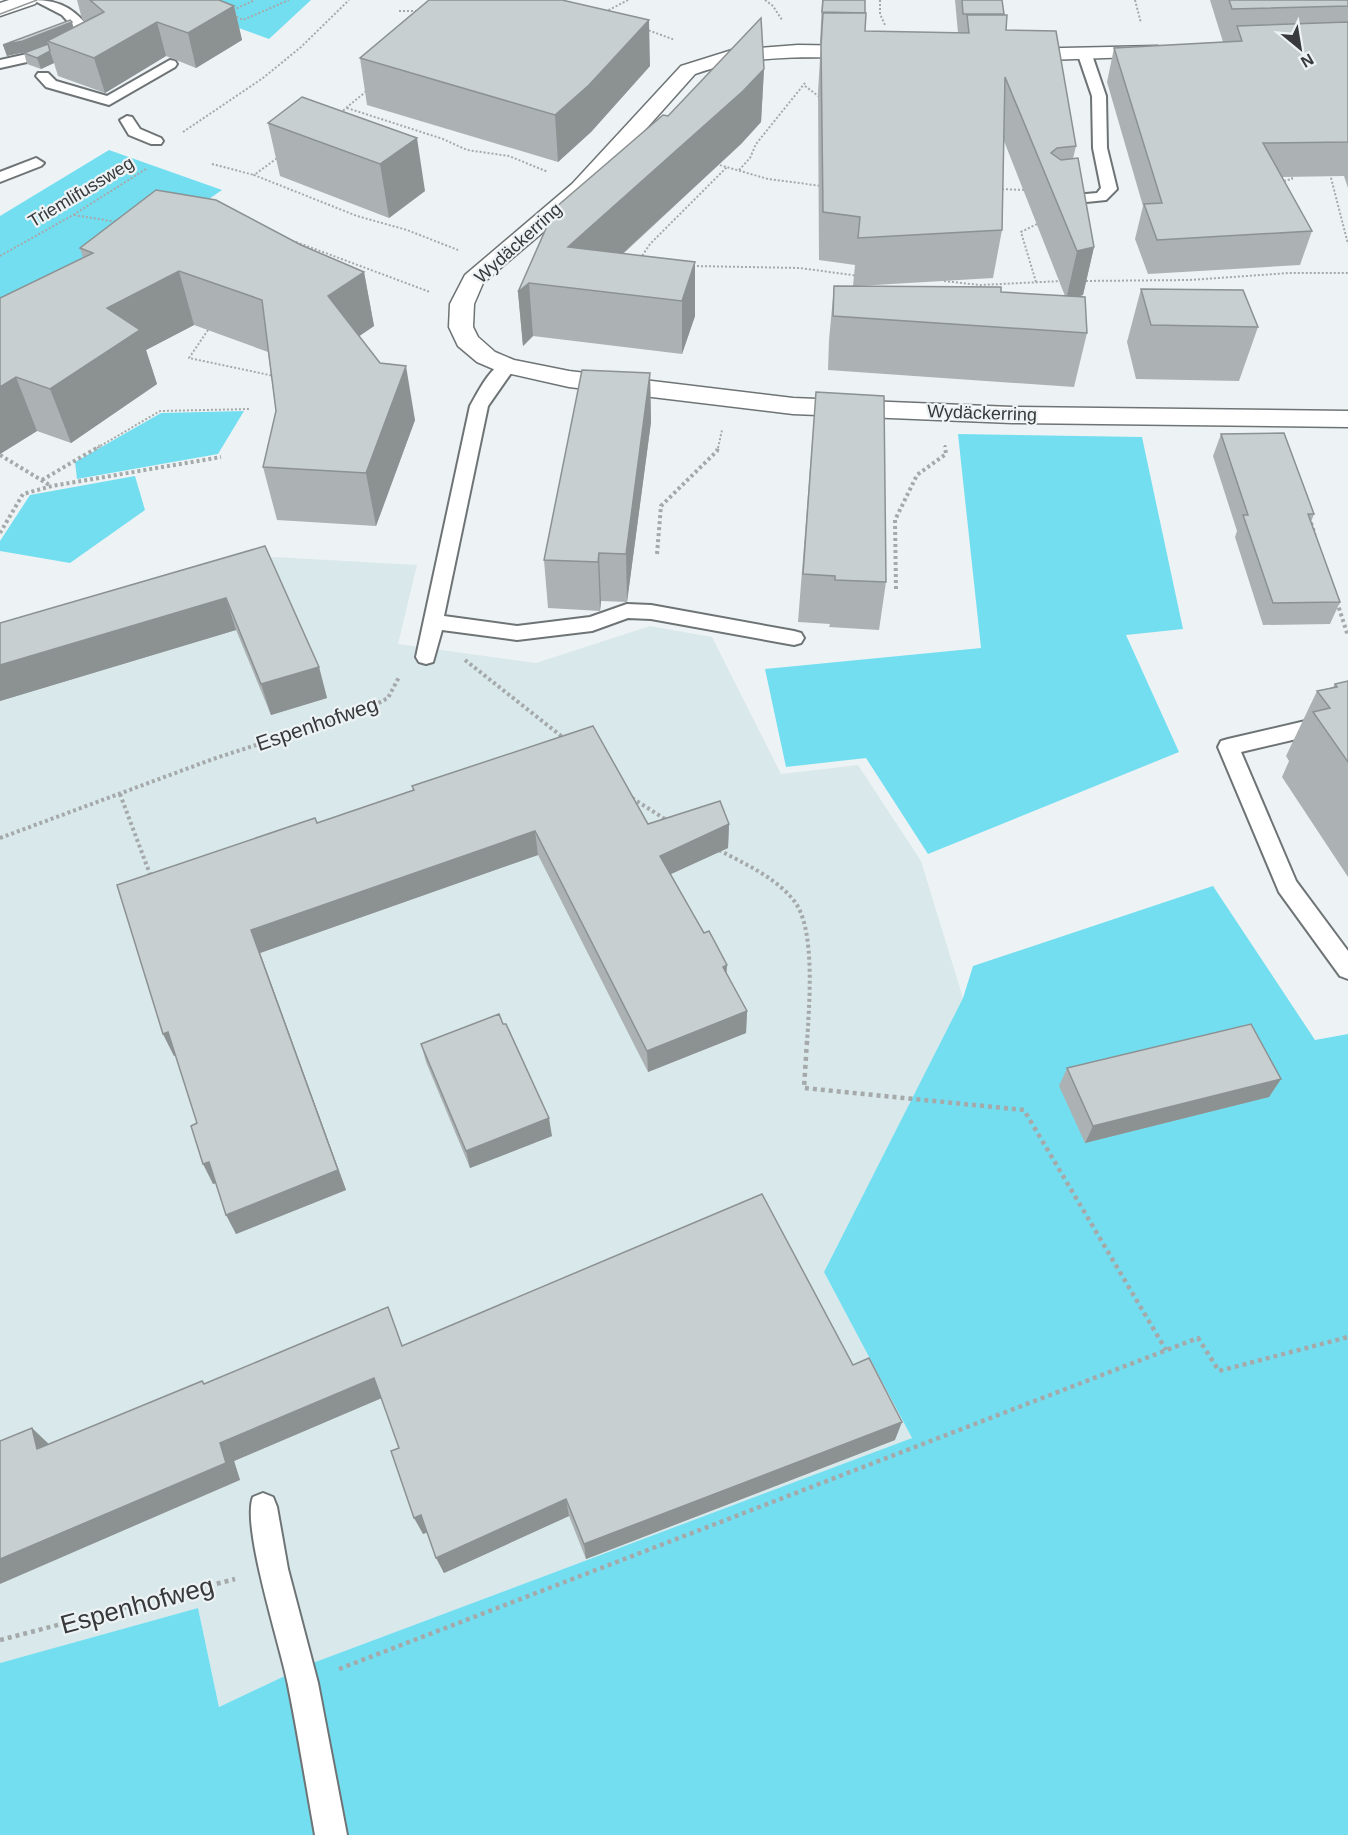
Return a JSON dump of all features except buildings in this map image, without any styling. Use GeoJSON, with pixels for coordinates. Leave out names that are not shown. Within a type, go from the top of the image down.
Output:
{"type":"FeatureCollection","features":[{"type":"Feature","properties":{"kind":"street"},"geometry":{"type":"LineString","coordinates":[[0,10],[28,0]]}},
{"type":"Feature","properties":{"kind":"street","name":"Wydäckerring"},"geometry":{"type":"LineString","coordinates":[[894,53],[762,51],[711,61],[688,70],[580,189],[473,280],[462,304],[461,327],[467,340],[486,357],[507,366],[569,379],[793,406],[1024,415],[1348,419]]}},
{"type":"Feature","properties":{"kind":"street"},"geometry":{"type":"LineString","coordinates":[[989,54],[1085,55],[1179,52]]}},
{"type":"Feature","properties":{"kind":"lane"},"geometry":{"type":"LineString","coordinates":[[0,65],[92,38],[72,26],[67,12],[40,0]]}},
{"type":"Feature","properties":{"kind":"lane"},"geometry":{"type":"LineString","coordinates":[[1052,201],[1101,197],[1109,189],[1100,148],[1099,96],[1085,55]]}},
{"type":"Feature","properties":{"kind":"lane"},"geometry":{"type":"LineString","coordinates":[[0,65],[48,73],[51,84],[109,101],[170,64]]}},
{"type":"Feature","properties":{"kind":"lane"},"geometry":{"type":"LineString","coordinates":[[128,120],[134,132],[156,141]]}},
{"type":"Feature","properties":{"kind":"lane"},"geometry":{"type":"LineString","coordinates":[[0,177],[36,163]]}},
{"type":"Feature","properties":{"kind":"lane"},"geometry":{"type":"LineString","coordinates":[[428,649],[479,406],[488,390],[507,366]]}},
{"type":"Feature","properties":{"kind":"lane"},"geometry":{"type":"LineString","coordinates":[[434,622],[517,633],[592,624],[627,611],[651,612],[794,638]]}},
{"type":"Feature","properties":{"kind":"lane"},"geometry":{"type":"LineString","coordinates":[[1348,719],[1228,747],[1287,886],[1348,969]]}},
{"type":"Feature","properties":{"kind":"lane"},"geometry":{"type":"LineString","coordinates":[[263,1507],[274,1569],[303,1683],[331,1835]]}},
{"type":"Feature","properties":{"kind":"path"},"geometry":{"type":"LineString","coordinates":[[255,0],[227,13],[243,20],[289,0]]}},
{"type":"Feature","properties":{"kind":"path"},"geometry":{"type":"LineString","coordinates":[[277,0],[282,3]]}},
{"type":"Feature","properties":{"kind":"path"},"geometry":{"type":"LineString","coordinates":[[181,133],[278,66],[349,0]]}},
{"type":"Feature","properties":{"kind":"path"},"geometry":{"type":"LineString","coordinates":[[602,14],[628,0]]}},
{"type":"Feature","properties":{"kind":"path"},"geometry":{"type":"LineString","coordinates":[[399,11],[419,11]]}},
{"type":"Feature","properties":{"kind":"path"},"geometry":{"type":"LineString","coordinates":[[642,28],[662,33],[679,43]]}},
{"type":"Feature","properties":{"kind":"path"},"geometry":{"type":"LineString","coordinates":[[739,170],[750,158],[756,144],[805,86],[805,78]]}},
{"type":"Feature","properties":{"kind":"path"},"geometry":{"type":"LineString","coordinates":[[805,86],[823,99]]}},
{"type":"Feature","properties":{"kind":"path"},"geometry":{"type":"LineString","coordinates":[[337,115],[372,87]]}},
{"type":"Feature","properties":{"kind":"path"},"geometry":{"type":"LineString","coordinates":[[346,108],[467,150],[509,156],[542,171],[553,173]]}},
{"type":"Feature","properties":{"kind":"path"},"geometry":{"type":"LineString","coordinates":[[254,175],[281,155]]}},
{"type":"Feature","properties":{"kind":"path"},"geometry":{"type":"LineString","coordinates":[[212,164],[254,175],[357,216],[407,230],[462,251]]}},
{"type":"Feature","properties":{"kind":"path"},"geometry":{"type":"LineString","coordinates":[[716,164],[768,179],[823,186]]}},
{"type":"Feature","properties":{"kind":"path","name":"Triemlifussweg"},"geometry":{"type":"LineString","coordinates":[[0,256],[73,215],[150,166]]}},
{"type":"Feature","properties":{"kind":"path"},"geometry":{"type":"LineString","coordinates":[[636,264],[650,244],[727,167]]}},
{"type":"Feature","properties":{"kind":"path"},"geometry":{"type":"LineString","coordinates":[[1276,182],[1292,179],[1292,168]]}},
{"type":"Feature","properties":{"kind":"path"},"geometry":{"type":"LineString","coordinates":[[1329,171],[1348,244]]}},
{"type":"Feature","properties":{"kind":"path"},"geometry":{"type":"LineString","coordinates":[[996,189],[1031,190]]}},
{"type":"Feature","properties":{"kind":"path"},"geometry":{"type":"LineString","coordinates":[[73,215],[123,223]]}},
{"type":"Feature","properties":{"kind":"path"},"geometry":{"type":"LineString","coordinates":[[1341,215],[1348,215]]}},
{"type":"Feature","properties":{"kind":"path"},"geometry":{"type":"LineString","coordinates":[[1036,282],[1021,232],[1044,220]]}},
{"type":"Feature","properties":{"kind":"path"},"geometry":{"type":"LineString","coordinates":[[288,239],[382,276],[433,293]]}},
{"type":"Feature","properties":{"kind":"path"},"geometry":{"type":"LineString","coordinates":[[683,267],[722,265],[800,268],[835,274],[869,276]]}},
{"type":"Feature","properties":{"kind":"path"},"geometry":{"type":"LineString","coordinates":[[1079,281],[1190,280],[1289,273],[1348,273]]}},
{"type":"Feature","properties":{"kind":"path"},"geometry":{"type":"LineString","coordinates":[[936,280],[980,285],[1068,281]]}},
{"type":"Feature","properties":{"kind":"path"},"geometry":{"type":"LineString","coordinates":[[208,330],[189,358],[283,378]]}},
{"type":"Feature","properties":{"kind":"path"},"geometry":{"type":"LineString","coordinates":[[42,480],[160,411],[250,409]]}},
{"type":"Feature","properties":{"kind":"path"},"geometry":{"type":"LineString","coordinates":[[657,554],[661,506],[717,451],[722,429]]}},
{"type":"Feature","properties":{"kind":"path"},"geometry":{"type":"LineString","coordinates":[[896,589],[895,520],[917,475],[946,454],[945,443]]}},
{"type":"Feature","properties":{"kind":"path"},"geometry":{"type":"LineString","coordinates":[[0,455],[52,486]]}},
{"type":"Feature","properties":{"kind":"path"},"geometry":{"type":"LineString","coordinates":[[0,533],[23,494],[52,486],[221,458]]}},
{"type":"Feature","properties":{"kind":"path"},"geometry":{"type":"LineString","coordinates":[[1308,513],[1316,535]]}},
{"type":"Feature","properties":{"kind":"path"},"geometry":{"type":"LineString","coordinates":[[1337,602],[1348,636]]}},
{"type":"Feature","properties":{"kind":"path"},"geometry":{"type":"LineString","coordinates":[[428,649],[457,654],[566,739]]}},
{"type":"Feature","properties":{"kind":"path","name":"Espenhofweg"},"geometry":{"type":"LineString","coordinates":[[0,837],[213,759],[386,701],[397,686],[403,662],[428,649]]}},
{"type":"Feature","properties":{"kind":"path"},"geometry":{"type":"LineString","coordinates":[[624,791],[640,805],[670,822]]}},
{"type":"Feature","properties":{"kind":"path"},"geometry":{"type":"LineString","coordinates":[[120,794],[153,884]]}},
{"type":"Feature","properties":{"kind":"path"},"geometry":{"type":"LineString","coordinates":[[710,844],[776,885],[800,909],[807,930],[810,1026],[804,1088],[1024,1110],[1166,1350]]}},
{"type":"Feature","properties":{"kind":"path"},"geometry":{"type":"LineString","coordinates":[[303,1683],[1198,1338],[1219,1371],[1348,1338]]}},
{"type":"Feature","properties":{"kind":"path","name":"Espenhofweg"},"geometry":{"type":"LineString","coordinates":[[0,1641],[274,1569]]}},
{"type":"Feature","properties":{"kind":"shaded area"},"geometry":{"type":"Polygon","coordinates":[[[162,0],[311,0],[269,39],[162,0]]]}},
{"type":"Feature","properties":{"kind":"shaded area"},"geometry":{"type":"Polygon","coordinates":[[[109,150],[222,190],[0,343],[0,216],[109,150]]]}},
{"type":"Feature","properties":{"kind":"shaded area"},"geometry":{"type":"Polygon","coordinates":[[[244,411],[218,454],[77,479],[75,462],[161,413],[244,411]]]}},
{"type":"Feature","properties":{"kind":"shaded area"},"geometry":{"type":"Polygon","coordinates":[[[958,434],[1142,437],[1183,629],[1126,635],[1179,752],[928,854],[866,758],[786,767],[765,669],[981,648],[958,434]]]}},
{"type":"Feature","properties":{"kind":"shaded area"},"geometry":{"type":"Polygon","coordinates":[[[135,476],[145,510],[70,563],[0,551],[0,541],[30,495],[135,476]]]}},
{"type":"Feature","properties":{"kind":"shaded area"},"geometry":{"type":"Polygon","coordinates":[[[274,557],[417,565],[398,644],[536,663],[650,626],[712,637],[781,774],[858,765],[921,861],[963,998],[824,1272],[912,1438],[310,1664],[219,1707],[198,1608],[0,1663],[0,637],[274,557]]]}},
{"type":"Feature","properties":{"kind":"shaded area"},"geometry":{"type":"Polygon","coordinates":[[[1213,886],[1315,1040],[1348,1034],[1348,1835],[0,1835],[0,1663],[198,1608],[219,1707],[310,1664],[912,1438],[824,1272],[963,998],[973,966],[1213,886]]]}},
{"type":"Feature","properties":{"kind":"tram line"},"geometry":{"type":"LineString","coordinates":[[0,14],[37,0]]}}]}
